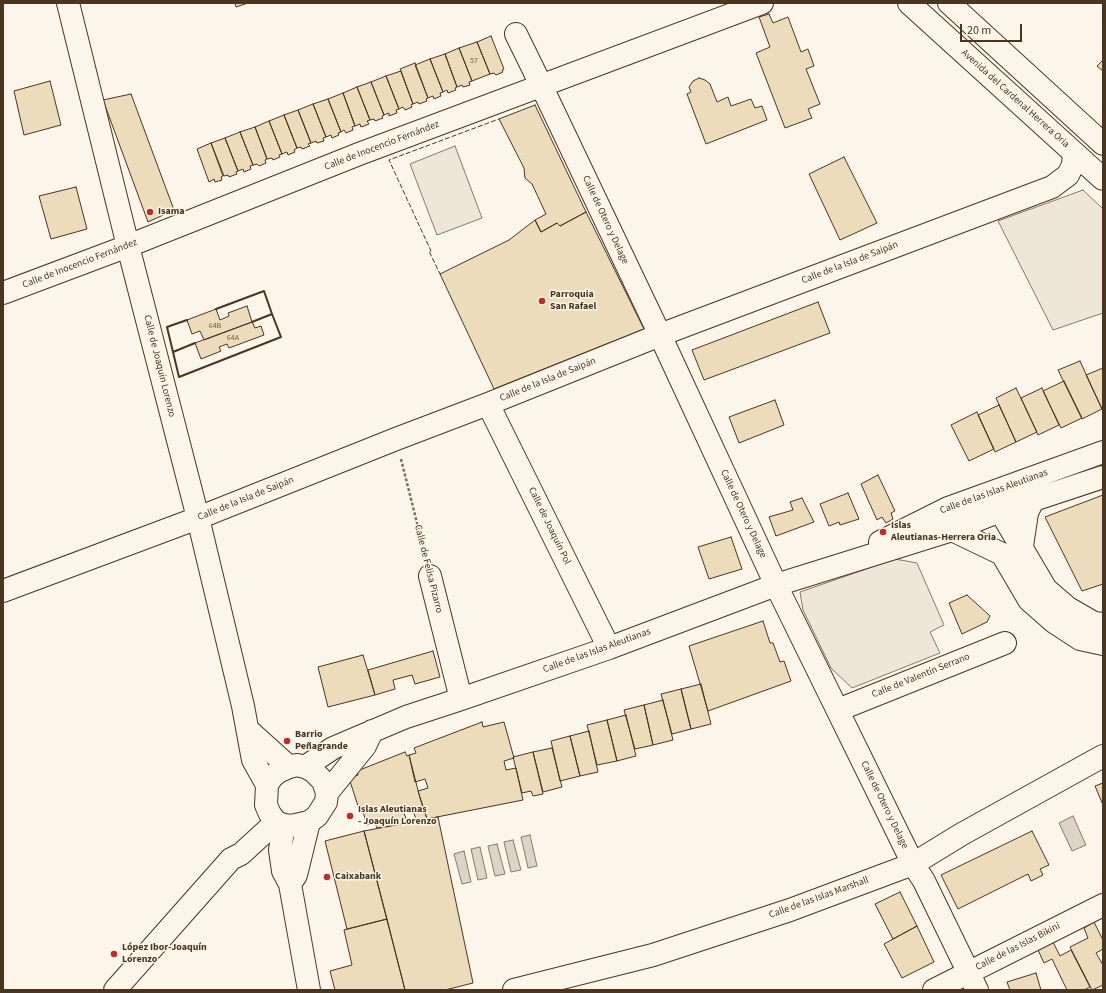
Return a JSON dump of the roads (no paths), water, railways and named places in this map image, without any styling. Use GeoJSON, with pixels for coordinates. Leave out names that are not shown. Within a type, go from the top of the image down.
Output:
{"type":"FeatureCollection","features":[{"type":"Feature","properties":{"kind":"street","name":"Calle de Joaquín Lorenzo"},"geometry":{"type":"LineString","coordinates":[[68,3],[128,246],[198,518],[248,730],[253,760],[273,809]]}},
{"type":"Feature","properties":{"kind":"street","name":"Calle de Inocencio Fernández"},"geometry":{"type":"LineString","coordinates":[[3,293],[128,246],[345,160],[541,85],[762,3]]}},
{"type":"Feature","properties":{"kind":"street","name":"Avenida del Cardenal Herrera Oria"},"geometry":{"type":"LineString","coordinates":[[909,3],[1103,179]]}},
{"type":"Feature","properties":{"kind":"street"},"geometry":{"type":"LineString","coordinates":[[949,3],[1103,144]]}},
{"type":"Feature","properties":{"kind":"street","name":"Calle de Otero y Delage"},"geometry":{"type":"LineString","coordinates":[[516,34],[660,335],[776,585],[913,864],[924,881],[973,981]]}},
{"type":"Feature","properties":{"kind":"street","name":"Calle de la Isla de Saipán"},"geometry":{"type":"LineString","coordinates":[[3,590],[198,518],[660,335],[1052,187],[1068,175],[1073,165],[1074,153]]}},
{"type":"Feature","properties":{"kind":"street","name":"Calle de Joaquín Pol"},"geometry":{"type":"LineString","coordinates":[[488,404],[609,648]]}},
{"type":"Feature","properties":{"kind":"street","name":"Calle de las Islas Aleutianas"},"geometry":{"type":"LineString","coordinates":[[822,571],[948,508],[1103,452]]}},
{"type":"Feature","properties":{"kind":"street"},"geometry":{"type":"LineString","coordinates":[[993,511],[1002,498],[1057,476],[1067,465]]}},
{"type":"Feature","properties":{"kind":"street","name":"Calle de las Islas Aleutianas"},"geometry":{"type":"LineString","coordinates":[[115,990],[231,859],[234,848],[273,809],[272,777],[278,772],[297,767],[332,748],[406,717],[609,648],[776,585],[952,530],[993,511],[1033,500],[1103,477]]}},
{"type":"Feature","properties":{"kind":"street"},"geometry":{"type":"LineString","coordinates":[[970,500],[993,511],[1012,550],[1029,600],[1054,622],[1080,639],[1103,644]]}},
{"type":"Feature","properties":{"kind":"street"},"geometry":{"type":"LineString","coordinates":[[1012,550],[1033,500]]}},
{"type":"Feature","properties":{"kind":"street"},"geometry":{"type":"LineString","coordinates":[[952,530],[1012,550],[1046,589],[1068,608],[1094,623],[1103,624]]}},
{"type":"Feature","properties":{"kind":"street","name":"Calle de Felisa Pizarro"},"geometry":{"type":"LineString","coordinates":[[430,576],[461,699]]}},
{"type":"Feature","properties":{"kind":"street","name":"Calle de Valentín Serrano"},"geometry":{"type":"LineString","coordinates":[[838,710],[1005,643]]}},
{"type":"Feature","properties":{"kind":"street"},"geometry":{"type":"LineString","coordinates":[[248,730],[297,767],[313,771],[320,776],[326,787],[326,802],[317,816],[309,822],[298,826],[273,809]]}},
{"type":"Feature","properties":{"kind":"street"},"geometry":{"type":"LineString","coordinates":[[327,794],[365,746],[372,732]]}},
{"type":"Feature","properties":{"kind":"street","name":"Calle de las Islas Marshall"},"geometry":{"type":"LineString","coordinates":[[514,990],[653,955],[790,910],[913,864],[968,831],[1103,756]]}},
{"type":"Feature","properties":{"kind":"street"},"geometry":{"type":"LineString","coordinates":[[273,809],[283,871],[290,884],[309,990]]}},
{"type":"Feature","properties":{"kind":"street"},"geometry":{"type":"LineString","coordinates":[[290,884],[296,875],[309,822]]}},
{"type":"Feature","properties":{"kind":"street","name":"Calle de las Islas Bikini"},"geometry":{"type":"LineString","coordinates":[[934,990],[973,981],[1103,905]]}},
{"type":"Feature","properties":{"kind":"place","name":"Isama"},"geometry":{"type":"Point","coordinates":[150,212]}},
{"type":"Feature","properties":{"kind":"place","name":"Parroquia San Rafael"},"geometry":{"type":"Point","coordinates":[542,301]}},
{"type":"Feature","properties":{"kind":"place","name":"Islas Aleutianas-Herrera Oria"},"geometry":{"type":"Point","coordinates":[883,532]}},
{"type":"Feature","properties":{"kind":"place","name":"Barrio Peñagrande"},"geometry":{"type":"Point","coordinates":[287,741]}},
{"type":"Feature","properties":{"kind":"place","name":"Islas Aleutianas - Joaquín Lorenzo"},"geometry":{"type":"Point","coordinates":[350,816]}},
{"type":"Feature","properties":{"kind":"place","name":"Caixabank"},"geometry":{"type":"Point","coordinates":[327,877]}},
{"type":"Feature","properties":{"kind":"place","name":"López Ibor-Joaquín Lorenzo"},"geometry":{"type":"Point","coordinates":[114,954]}}]}
